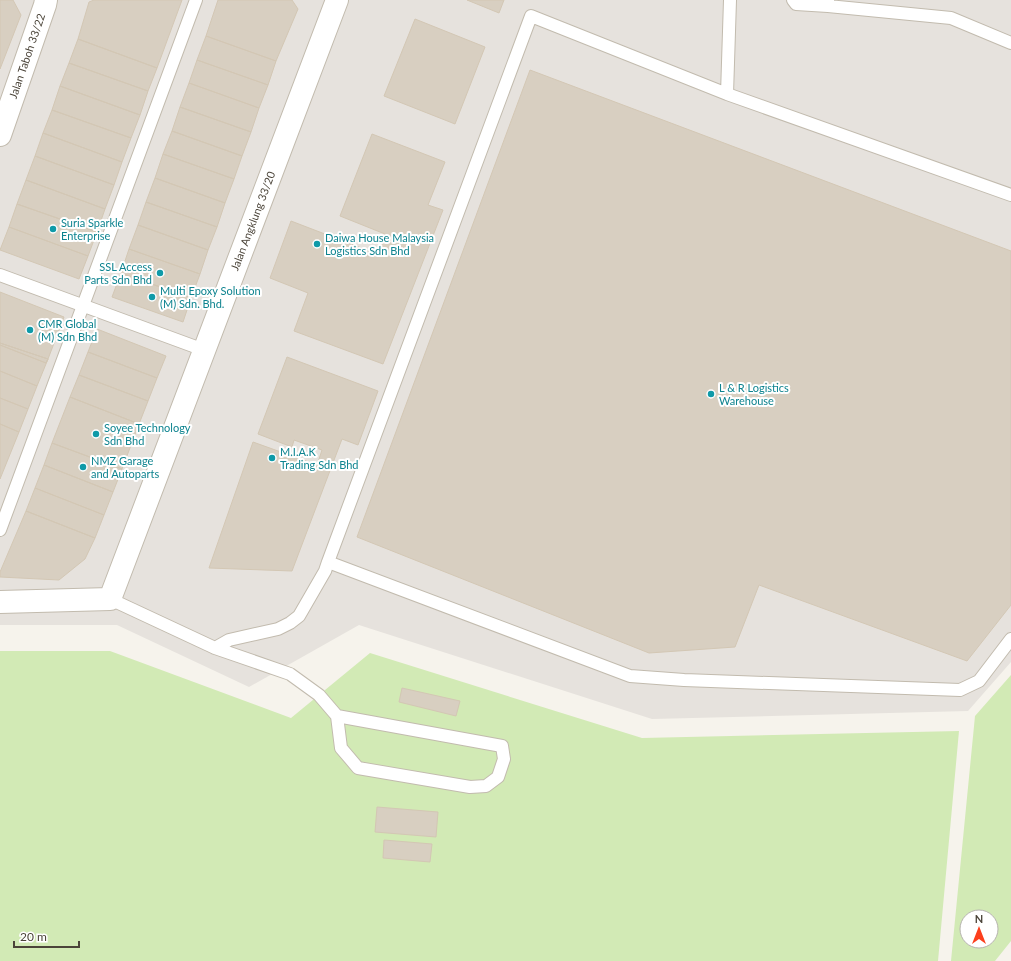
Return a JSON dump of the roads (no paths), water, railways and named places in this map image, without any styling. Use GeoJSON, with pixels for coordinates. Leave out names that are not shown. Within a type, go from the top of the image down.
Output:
{"type":"FeatureCollection","features":[{"type":"Feature","properties":{"kind":"street","name":"Jalan Taboh 33/22"},"geometry":{"type":"LineString","coordinates":[[0,135],[7,96],[46,0]]}},
{"type":"Feature","properties":{"kind":"street","name":"Jalan Angklung 33/20"},"geometry":{"type":"LineString","coordinates":[[110,599],[337,0]]}},
{"type":"Feature","properties":{"kind":"street"},"geometry":{"type":"LineString","coordinates":[[0,602],[110,599]]}},
{"type":"Feature","properties":{"kind":"lane"},"geometry":{"type":"LineString","coordinates":[[0,530],[196,0]]}},
{"type":"Feature","properties":{"kind":"lane"},"geometry":{"type":"LineString","coordinates":[[727,94],[730,0]]}},
{"type":"Feature","properties":{"kind":"lane"},"geometry":{"type":"LineString","coordinates":[[793,0],[796,4],[828,3],[951,18],[1011,42]]}},
{"type":"Feature","properties":{"kind":"lane"},"geometry":{"type":"LineString","coordinates":[[215,648],[229,640],[278,628],[290,623],[299,616],[325,571],[531,16],[727,94],[1011,195]]}},
{"type":"Feature","properties":{"kind":"lane"},"geometry":{"type":"LineString","coordinates":[[0,276],[204,350]]}},
{"type":"Feature","properties":{"kind":"lane"},"geometry":{"type":"LineString","coordinates":[[328,562],[630,676],[684,680],[960,690],[979,681],[1011,640]]}},
{"type":"Feature","properties":{"kind":"lane"},"geometry":{"type":"LineString","coordinates":[[110,599],[215,648],[290,674],[319,695],[337,716],[341,748],[358,768],[470,787],[486,786],[498,777],[504,759],[502,746],[337,716]]}},
{"type":"Feature","properties":{"kind":"place","name":"Suria Sparkle Enterprise"},"geometry":{"type":"Point","coordinates":[53,229]}},
{"type":"Feature","properties":{"kind":"place","name":"Daiwa House Malaysia Logistics Sdn Bhd"},"geometry":{"type":"Point","coordinates":[317,244]}},
{"type":"Feature","properties":{"kind":"place","name":"SSL Access Parts Sdn Bhd"},"geometry":{"type":"Point","coordinates":[160,273]}},
{"type":"Feature","properties":{"kind":"place","name":"Multi Epoxy Solution (M) Sdn. Bhd."},"geometry":{"type":"Point","coordinates":[152,297]}},
{"type":"Feature","properties":{"kind":"place","name":"CMR Global (M) Sdn Bhd"},"geometry":{"type":"Point","coordinates":[30,330]}},
{"type":"Feature","properties":{"kind":"place","name":"L & R Logistics Warehouse"},"geometry":{"type":"Point","coordinates":[711,394]}},
{"type":"Feature","properties":{"kind":"place","name":"Soyee Technology Sdn Bhd"},"geometry":{"type":"Point","coordinates":[96,434]}},
{"type":"Feature","properties":{"kind":"place","name":"M.I.A.K Trading Sdn Bhd"},"geometry":{"type":"Point","coordinates":[272,458]}},
{"type":"Feature","properties":{"kind":"place","name":"NMZ Garage and Autoparts"},"geometry":{"type":"Point","coordinates":[83,467]}}]}
